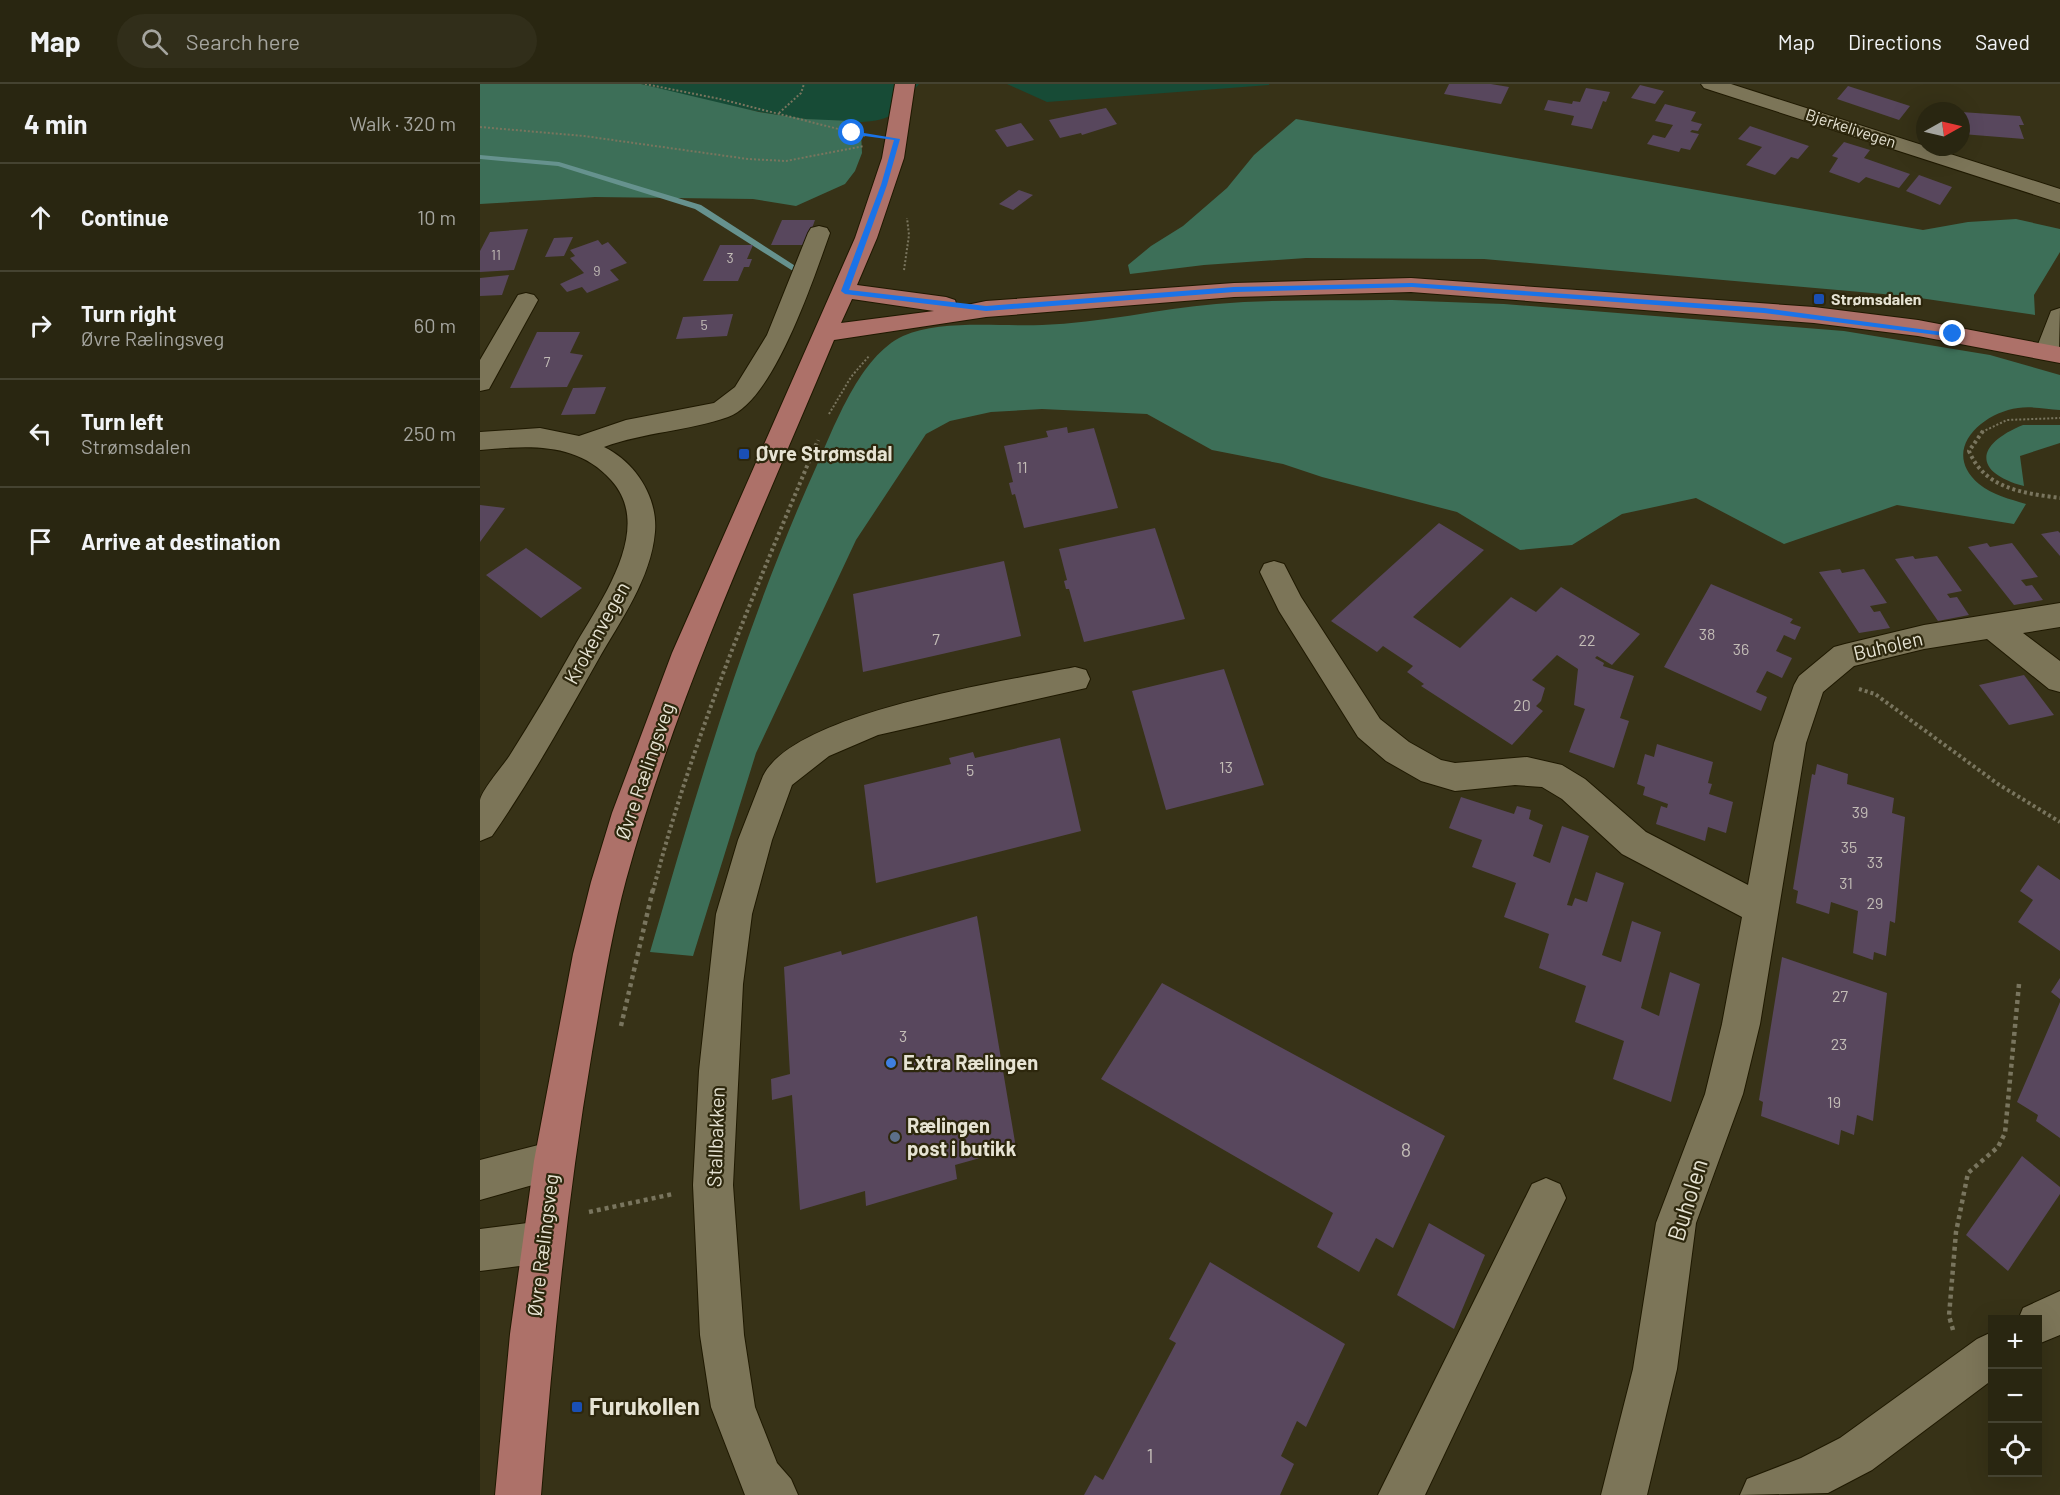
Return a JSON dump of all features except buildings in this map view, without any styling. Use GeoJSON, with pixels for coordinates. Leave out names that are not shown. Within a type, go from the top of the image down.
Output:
{"type":"FeatureCollection","features":[{"type":"Feature","properties":{"kind":"main road","name":"Øvre Rælingsveg"},"geometry":{"type":"LineString","coordinates":[[518,1495],[532,1334],[554,1161],[591,954],[608,882],[629,813],[687,653],[845,291],[884,185],[897,139],[905,84]]}},
{"type":"Feature","properties":{"kind":"main road"},"geometry":{"type":"LineString","coordinates":[[827,333],[986,309],[1234,290],[1412,285],[1814,315],[1918,328],[2053,353]]}},
{"type":"Feature","properties":{"kind":"main road"},"geometry":{"type":"LineString","coordinates":[[845,291],[986,309]]}},
{"type":"Feature","properties":{"kind":"street","name":"Bjerkelivegen"},"geometry":{"type":"LineString","coordinates":[[1711,84],[2060,196]]}},
{"type":"Feature","properties":{"kind":"street"},"geometry":{"type":"LineString","coordinates":[[579,446],[626,429],[722,410],[744,393],[779,335],[819,233]]}},
{"type":"Feature","properties":{"kind":"street"},"geometry":{"type":"LineString","coordinates":[[480,383],[526,300]]}},
{"type":"Feature","properties":{"kind":"street"},"geometry":{"type":"LineString","coordinates":[[2053,353],[2060,316]]}},
{"type":"Feature","properties":{"kind":"street","name":"Krokenvegen"},"geometry":{"type":"LineString","coordinates":[[480,441],[549,438],[579,446],[626,476],[640,501],[641,532],[629,575],[562,698],[517,775],[480,826]]}},
{"type":"Feature","properties":{"kind":"street"},"geometry":{"type":"LineString","coordinates":[[1274,572],[1289,603],[1369,728],[1386,745],[1409,761],[1454,777],[1503,771],[1549,774],[1579,794],[1633,842],[1760,908]]}},
{"type":"Feature","properties":{"kind":"street","name":"Buholen"},"geometry":{"type":"LineString","coordinates":[[1624,1495],[1655,1369],[1676,1223],[1724,1094],[1741,1024],[1790,743],[1810,685],[1845,656],[1924,637],[2060,615]]}},
{"type":"Feature","properties":{"kind":"street"},"geometry":{"type":"LineString","coordinates":[[1990,626],[2043,664],[2060,680]]}},
{"type":"Feature","properties":{"kind":"street","name":"Stallbakken"},"geometry":{"type":"LineString","coordinates":[[775,1495],[760,1478],[733,1407],[722,1335],[713,1185],[718,1071],[734,914],[755,840],[779,776],[818,746],[874,723],[1075,679]]}},
{"type":"Feature","properties":{"kind":"street"},"geometry":{"type":"LineString","coordinates":[[480,1180],[554,1161]]}},
{"type":"Feature","properties":{"kind":"street"},"geometry":{"type":"LineString","coordinates":[[1401,1495],[1546,1198]]}},
{"type":"Feature","properties":{"kind":"street"},"geometry":{"type":"LineString","coordinates":[[480,1250],[543,1242]]}},
{"type":"Feature","properties":{"kind":"street"},"geometry":{"type":"LineString","coordinates":[[2042,1321],[2060,1312]]}},
{"type":"Feature","properties":{"kind":"street"},"geometry":{"type":"LineString","coordinates":[[1763,1495],[1812,1477],[1856,1454],[1980,1364]]}},
{"type":"Feature","properties":{"kind":"path"},"geometry":{"type":"LineString","coordinates":[[645,84],[779,113],[874,138],[897,139]]}},
{"type":"Feature","properties":{"kind":"path"},"geometry":{"type":"LineString","coordinates":[[779,113],[801,93],[804,84]]}},
{"type":"Feature","properties":{"kind":"path"},"geometry":{"type":"LineString","coordinates":[[480,127],[584,136],[748,159],[786,161],[897,139]]}},
{"type":"Feature","properties":{"kind":"path"},"geometry":{"type":"LineString","coordinates":[[825,423],[840,393],[870,355]]}},
{"type":"Feature","properties":{"kind":"path"},"geometry":{"type":"LineString","coordinates":[[2060,418],[2032,416],[2003,420],[1981,434],[1969,451],[1975,466],[1998,484],[2029,494],[2060,498]]}},
{"type":"Feature","properties":{"kind":"path"},"geometry":{"type":"LineString","coordinates":[[619,1035],[644,927],[675,812],[759,581],[820,433]]}},
{"type":"Feature","properties":{"kind":"path"},"geometry":{"type":"LineString","coordinates":[[1820,676],[1875,694],[1998,784],[2060,822]]}},
{"type":"Feature","properties":{"kind":"path"},"geometry":{"type":"LineString","coordinates":[[1980,1364],[1956,1347],[1949,1316],[1956,1232],[1968,1173],[1998,1147],[2005,1133],[2019,984]]}},
{"type":"Feature","properties":{"kind":"path"},"geometry":{"type":"LineString","coordinates":[[588,1212],[713,1185]]}},
{"type":"Feature","properties":{"kind":"green space"},"geometry":{"type":"Polygon","coordinates":[[[480,84],[641,84],[759,112],[806,119],[851,121],[861,132],[862,153],[855,171],[845,184],[796,206],[753,199],[595,197],[480,204],[480,84]]]}},
{"type":"Feature","properties":{"kind":"green space"},"geometry":{"type":"Polygon","coordinates":[[[641,84],[919,84],[891,115],[872,121],[844,122],[808,119],[729,106],[641,84]]]}},
{"type":"Feature","properties":{"kind":"green space"},"geometry":{"type":"Polygon","coordinates":[[[1007,84],[1269,84],[1269,85],[1047,102],[1007,84]]]}},
{"type":"Feature","properties":{"kind":"green space"},"geometry":{"type":"Polygon","coordinates":[[[1296,119],[1923,230],[1968,222],[2016,219],[2060,229],[2060,252],[2034,295],[2035,315],[1906,296],[1484,259],[1306,258],[1204,265],[1130,274],[1128,265],[1151,246],[1183,226],[1227,188],[1254,155],[1296,119]]]}},
{"type":"Feature","properties":{"kind":"green space"},"geometry":{"type":"Polygon","coordinates":[[[1392,300],[1504,304],[1844,331],[1990,355],[2060,375],[2060,410],[2028,407],[2004,411],[1979,426],[1964,447],[1963,459],[1968,471],[1979,484],[1995,494],[2026,504],[2014,524],[1897,505],[1784,544],[1696,498],[1622,514],[1572,545],[1520,550],[1457,512],[1322,477],[1283,464],[1212,450],[1147,414],[1042,409],[991,412],[950,421],[926,434],[856,540],[756,753],[693,956],[650,952],[725,706],[791,524],[851,393],[874,359],[888,346],[903,336],[935,327],[1064,324],[1238,302],[1392,300]]]}},
{"type":"Feature","properties":{"kind":"green space"},"geometry":{"type":"Polygon","coordinates":[[[2023,425],[2060,425],[2060,443],[2020,456],[2024,486],[1995,473],[1988,466],[1986,457],[1996,441],[2023,425]]]}},
{"type":"Feature","properties":{"kind":"waterway"},"geometry":{"type":"LineString","coordinates":[[480,157],[559,164],[698,207],[796,269]]}},
{"type":"Feature","properties":{"kind":"place","name":"Strømsdalen"},"geometry":{"type":"Point","coordinates":[1819,299]}},
{"type":"Feature","properties":{"kind":"place","name":"Øvre Strømsdal"},"geometry":{"type":"Point","coordinates":[744,454]}},
{"type":"Feature","properties":{"kind":"place","name":"Extra Rælingen"},"geometry":{"type":"Point","coordinates":[891,1063]}},
{"type":"Feature","properties":{"kind":"place","name":"Rælingen post i butikk"},"geometry":{"type":"Point","coordinates":[895,1137]}},
{"type":"Feature","properties":{"kind":"place","name":"Furukollen"},"geometry":{"type":"Point","coordinates":[577,1407]}},
{"type":"Feature","properties":{"kind":"route"},"geometry":{"type":"LineString","coordinates":[[852,133],[874,138],[897,139],[866,238],[845,291],[986,309],[1234,290],[1375,284],[1412,285],[1702,305],[1851,320],[1953,334]]}}]}
